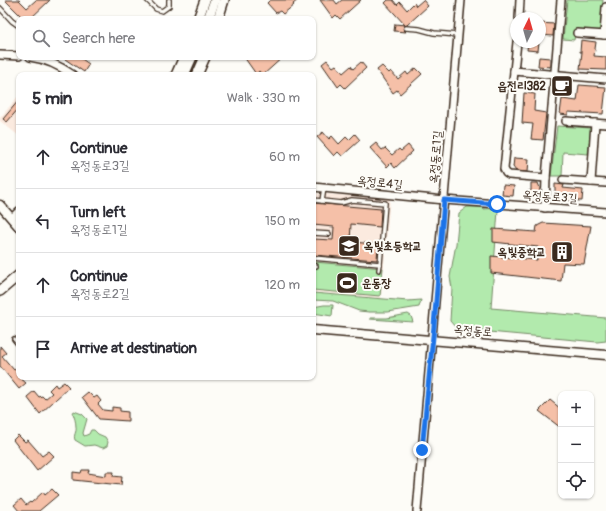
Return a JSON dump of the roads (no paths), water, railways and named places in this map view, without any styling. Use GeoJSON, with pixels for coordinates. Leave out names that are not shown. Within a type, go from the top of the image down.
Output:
{"type":"FeatureCollection","features":[{"type":"Feature","properties":{"kind":"main road"},"geometry":{"type":"LineString","coordinates":[[199,16],[205,0]]}},
{"type":"Feature","properties":{"kind":"main road"},"geometry":{"type":"LineString","coordinates":[[209,16],[215,0]]}},
{"type":"Feature","properties":{"kind":"main road"},"geometry":{"type":"LineString","coordinates":[[219,16],[224,0]]}},
{"type":"Feature","properties":{"kind":"main road"},"geometry":{"type":"LineString","coordinates":[[177,72],[183,60]]}},
{"type":"Feature","properties":{"kind":"main road"},"geometry":{"type":"LineString","coordinates":[[185,72],[191,60]]}},
{"type":"Feature","properties":{"kind":"main road"},"geometry":{"type":"LineString","coordinates":[[198,72],[204,60]]}},
{"type":"Feature","properties":{"kind":"main road"},"geometry":{"type":"LineString","coordinates":[[0,291],[16,278]]}},
{"type":"Feature","properties":{"kind":"street","name":"옥정동로1길"},"geometry":{"type":"LineString","coordinates":[[417,511],[461,0]]}},
{"type":"Feature","properties":{"kind":"street"},"geometry":{"type":"LineString","coordinates":[[519,12],[520,0]]}},
{"type":"Feature","properties":{"kind":"street"},"geometry":{"type":"LineString","coordinates":[[545,208],[546,178],[561,0]]}},
{"type":"Feature","properties":{"kind":"street"},"geometry":{"type":"LineString","coordinates":[[577,32],[605,35],[606,7]]}},
{"type":"Feature","properties":{"kind":"street"},"geometry":{"type":"LineString","coordinates":[[516,48],[504,169],[509,175],[546,178]]}},
{"type":"Feature","properties":{"kind":"street"},"geometry":{"type":"LineString","coordinates":[[0,55],[16,56]]}},
{"type":"Feature","properties":{"kind":"street"},"geometry":{"type":"LineString","coordinates":[[50,60],[69,72]]}},
{"type":"Feature","properties":{"kind":"street"},"geometry":{"type":"LineString","coordinates":[[514,71],[606,79]]}},
{"type":"Feature","properties":{"kind":"street"},"geometry":{"type":"LineString","coordinates":[[566,121],[606,124]]}},
{"type":"Feature","properties":{"kind":"street"},"geometry":{"type":"LineString","coordinates":[[591,182],[595,123]]}},
{"type":"Feature","properties":{"kind":"street"},"geometry":{"type":"LineString","coordinates":[[563,180],[606,183]]}},
{"type":"Feature","properties":{"kind":"street","name":"옥정로4길"},"geometry":{"type":"LineString","coordinates":[[316,187],[444,200]]}},
{"type":"Feature","properties":{"kind":"street","name":"옥정동로3길"},"geometry":{"type":"LineString","coordinates":[[444,200],[606,212]]}},
{"type":"Feature","properties":{"kind":"street"},"geometry":{"type":"LineString","coordinates":[[0,205],[16,223]]}},
{"type":"Feature","properties":{"kind":"street"},"geometry":{"type":"LineString","coordinates":[[12,218],[16,214]]}},
{"type":"Feature","properties":{"kind":"street","name":"옥정동로"},"geometry":{"type":"LineString","coordinates":[[316,330],[606,355]]}},
{"type":"Feature","properties":{"kind":"lane"},"geometry":{"type":"LineString","coordinates":[[147,0],[156,9],[162,11],[169,6],[169,0]]}},
{"type":"Feature","properties":{"kind":"lane"},"geometry":{"type":"LineString","coordinates":[[0,8],[16,24]]}},
{"type":"Feature","properties":{"kind":"lane"},"geometry":{"type":"LineString","coordinates":[[406,28],[419,29],[434,33],[458,35]]}},
{"type":"Feature","properties":{"kind":"lane"},"geometry":{"type":"LineString","coordinates":[[322,201],[324,188]]}},
{"type":"Feature","properties":{"kind":"lane"},"geometry":{"type":"LineString","coordinates":[[316,200],[341,203],[352,200],[385,203],[379,270]]}},
{"type":"Feature","properties":{"kind":"lane"},"geometry":{"type":"LineString","coordinates":[[316,233],[329,234]]}},
{"type":"Feature","properties":{"kind":"lane"},"geometry":{"type":"LineString","coordinates":[[316,258],[380,264]]}},
{"type":"Feature","properties":{"kind":"place","name":"읍전리382"},"geometry":{"type":"Point","coordinates":[562,86]}},
{"type":"Feature","properties":{"kind":"place","name":"옥빛초등학교"},"geometry":{"type":"Point","coordinates":[349,246]}},
{"type":"Feature","properties":{"kind":"place","name":"옥빛중학교"},"geometry":{"type":"Point","coordinates":[562,252]}},
{"type":"Feature","properties":{"kind":"place","name":"운동장"},"geometry":{"type":"Point","coordinates":[347,283]}}]}
